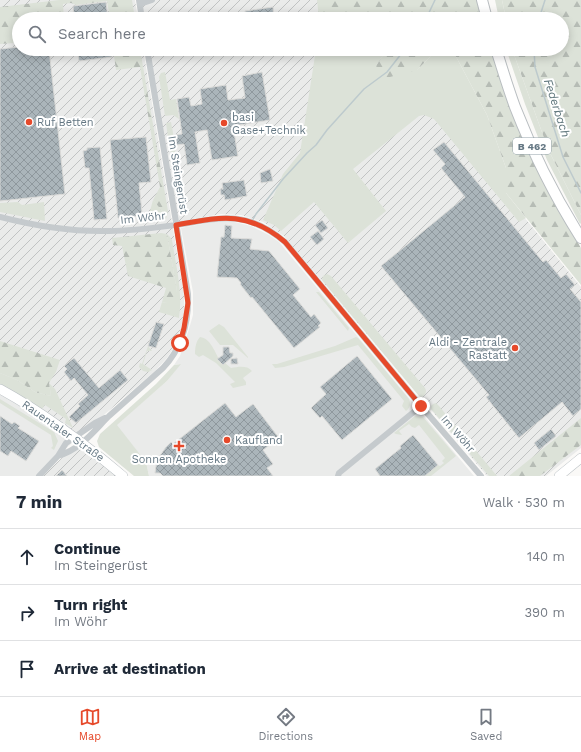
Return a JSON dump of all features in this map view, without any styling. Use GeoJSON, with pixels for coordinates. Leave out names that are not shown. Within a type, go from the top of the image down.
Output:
{"type":"FeatureCollection","features":[{"type":"Feature","properties":{"kind":"main road"},"geometry":{"type":"LineString","coordinates":[[482,0],[485,12]]}},
{"type":"Feature","properties":{"kind":"main road","name":"B 462"},"geometry":{"type":"LineString","coordinates":[[498,56],[516,107],[539,161],[566,214],[581,238]]}},
{"type":"Feature","properties":{"kind":"street"},"geometry":{"type":"LineString","coordinates":[[141,12],[139,2],[152,0]]}},
{"type":"Feature","properties":{"kind":"street","name":"Im Steingerüst"},"geometry":{"type":"LineString","coordinates":[[58,456],[82,443],[92,435],[108,417],[167,364],[177,348],[187,315],[188,298],[148,56]]}},
{"type":"Feature","properties":{"kind":"street","name":"Im Wöhr"},"geometry":{"type":"LineString","coordinates":[[0,217],[36,225],[95,231],[129,231],[212,219],[235,218],[254,222],[277,235],[285,242],[481,476]]}},
{"type":"Feature","properties":{"kind":"street","name":"Rauentaler Straße"},"geometry":{"type":"LineString","coordinates":[[0,389],[74,437],[124,476]]}},
{"type":"Feature","properties":{"kind":"street"},"geometry":{"type":"LineString","coordinates":[[338,476],[339,473],[421,406]]}},
{"type":"Feature","properties":{"kind":"street","name":"Im Steingerüst"},"geometry":{"type":"LineString","coordinates":[[58,456],[66,443],[95,423],[108,417]]}},
{"type":"Feature","properties":{"kind":"street"},"geometry":{"type":"LineString","coordinates":[[39,476],[58,456]]}},
{"type":"Feature","properties":{"kind":"street"},"geometry":{"type":"LineString","coordinates":[[559,476],[581,458]]}},
{"type":"Feature","properties":{"kind":"shaded area"},"geometry":{"type":"Polygon","coordinates":[[[0,0],[135,0],[137,12],[12,12],[12,56],[144,56],[184,294],[184,314],[175,346],[167,358],[155,371],[77,438],[0,388],[0,0]]]}},
{"type":"Feature","properties":{"kind":"shaded area"},"geometry":{"type":"Polygon","coordinates":[[[141,0],[378,0],[386,12],[143,12],[141,0]]]}},
{"type":"Feature","properties":{"kind":"shaded area"},"geometry":{"type":"Polygon","coordinates":[[[150,56],[412,56],[472,153],[581,287],[581,448],[546,476],[487,476],[284,236],[263,222],[241,215],[221,214],[178,222],[150,56]]]}},
{"type":"Feature","properties":{"kind":"shaded area"},"geometry":{"type":"Polygon","coordinates":[[[230,221],[251,226],[279,242],[474,476],[149,476],[146,462],[116,425],[167,381],[180,364],[174,365],[180,356],[193,315],[193,292],[181,228],[214,222],[230,221]]]}},
{"type":"Feature","properties":{"kind":"shaded area"},"geometry":{"type":"Polygon","coordinates":[[[0,394],[73,442],[36,476],[0,476],[0,394]]]}},
{"type":"Feature","properties":{"kind":"shaded area"},"geometry":{"type":"Polygon","coordinates":[[[77,444],[117,476],[42,476],[77,444]]]}},
{"type":"Feature","properties":{"kind":"green space"},"geometry":{"type":"Polygon","coordinates":[[[59,0],[132,0],[134,12],[109,12],[107,1],[76,5],[71,3],[63,4],[64,12],[12,12],[12,43],[0,44],[0,7],[59,0]]]}},
{"type":"Feature","properties":{"kind":"green space"},"geometry":{"type":"Polygon","coordinates":[[[317,0],[477,0],[480,12],[318,12],[317,0]]]}},
{"type":"Feature","properties":{"kind":"green space"},"geometry":{"type":"Polygon","coordinates":[[[495,0],[502,0],[505,12],[498,12],[495,0]]]}},
{"type":"Feature","properties":{"kind":"green space"},"geometry":{"type":"Polygon","coordinates":[[[502,0],[581,0],[581,215],[548,149],[515,56],[569,56],[569,12],[505,12],[502,0]]]}},
{"type":"Feature","properties":{"kind":"green space"},"geometry":{"type":"Polygon","coordinates":[[[114,56],[141,56],[168,211],[163,212],[153,200],[160,187],[140,67],[116,70],[114,56]]]}},
{"type":"Feature","properties":{"kind":"green space"},"geometry":{"type":"Polygon","coordinates":[[[315,56],[382,56],[376,66],[417,70],[431,56],[456,56],[487,115],[506,168],[506,193],[526,218],[519,222],[434,119],[424,115],[419,116],[353,169],[386,211],[348,243],[314,202],[281,231],[274,225],[263,220],[283,174],[300,153],[315,56]]]}},
{"type":"Feature","properties":{"kind":"green space"},"geometry":{"type":"Polygon","coordinates":[[[382,56],[431,56],[417,70],[386,78],[376,66],[382,56]]]}},
{"type":"Feature","properties":{"kind":"green space"},"geometry":{"type":"Polygon","coordinates":[[[456,56],[492,56],[508,100],[558,207],[581,248],[581,285],[506,193],[506,168],[487,115],[456,56]]]}},
{"type":"Feature","properties":{"kind":"green space"},"geometry":{"type":"Polygon","coordinates":[[[508,56],[515,56],[548,149],[581,215],[580,224],[547,160],[508,56]]]}},
{"type":"Feature","properties":{"kind":"green space"},"geometry":{"type":"Polygon","coordinates":[[[165,72],[170,100],[176,99],[179,119],[173,115],[165,116],[159,77],[161,73],[165,72]]]}},
{"type":"Feature","properties":{"kind":"green space"},"geometry":{"type":"Polygon","coordinates":[[[171,122],[176,149],[174,154],[170,151],[166,123],[171,122]]]}},
{"type":"Feature","properties":{"kind":"green space"},"geometry":{"type":"Polygon","coordinates":[[[153,200],[163,212],[168,211],[166,219],[157,222],[152,219],[150,211],[153,200]]]}},
{"type":"Feature","properties":{"kind":"green space"},"geometry":{"type":"Polygon","coordinates":[[[18,202],[22,205],[44,202],[45,221],[0,212],[0,203],[18,202]]]}},
{"type":"Feature","properties":{"kind":"green space"},"geometry":{"type":"Polygon","coordinates":[[[161,233],[167,234],[177,291],[174,300],[166,303],[162,302],[166,288],[128,276],[122,246],[113,245],[112,238],[161,233]]]}},
{"type":"Feature","properties":{"kind":"green space"},"geometry":{"type":"Polygon","coordinates":[[[167,234],[172,240],[178,279],[180,298],[179,318],[159,312],[162,302],[166,303],[177,291],[167,234]]]}},
{"type":"Feature","properties":{"kind":"green space"},"geometry":{"type":"Polygon","coordinates":[[[327,274],[331,276],[425,388],[426,393],[422,397],[419,396],[322,280],[323,276],[327,274]]]}},
{"type":"Feature","properties":{"kind":"green space"},"geometry":{"type":"Polygon","coordinates":[[[316,292],[319,292],[349,328],[348,331],[316,292]]]}},
{"type":"Feature","properties":{"kind":"green space"},"geometry":{"type":"Polygon","coordinates":[[[219,324],[224,327],[248,358],[233,345],[220,345],[209,331],[219,324]]]}},
{"type":"Feature","properties":{"kind":"green space"},"geometry":{"type":"Polygon","coordinates":[[[200,337],[204,338],[211,344],[223,365],[225,363],[231,368],[245,367],[252,371],[243,378],[246,385],[233,388],[230,384],[235,382],[216,363],[203,355],[199,357],[195,354],[196,345],[200,337]]]}},
{"type":"Feature","properties":{"kind":"green space"},"geometry":{"type":"Polygon","coordinates":[[[356,337],[409,399],[410,406],[406,411],[402,406],[404,401],[358,345],[284,367],[275,368],[272,364],[277,364],[335,346],[356,337]]]}},
{"type":"Feature","properties":{"kind":"green space"},"geometry":{"type":"Polygon","coordinates":[[[0,341],[60,360],[56,372],[49,383],[51,396],[35,392],[17,380],[0,373],[0,341]]]}},
{"type":"Feature","properties":{"kind":"green space"},"geometry":{"type":"Polygon","coordinates":[[[148,346],[152,351],[147,351],[143,364],[152,370],[148,372],[143,371],[139,367],[140,363],[142,364],[148,346]]]}},
{"type":"Feature","properties":{"kind":"green space"},"geometry":{"type":"Polygon","coordinates":[[[181,364],[167,381],[117,425],[146,462],[149,476],[134,476],[99,447],[97,441],[100,434],[156,384],[174,365],[181,364]]]}},
{"type":"Feature","properties":{"kind":"green space"},"geometry":{"type":"Polygon","coordinates":[[[0,373],[17,380],[35,392],[51,396],[49,383],[55,389],[73,428],[65,423],[66,419],[45,405],[42,409],[0,384],[0,373]]]}},
{"type":"Feature","properties":{"kind":"green space"},"geometry":{"type":"Polygon","coordinates":[[[0,399],[54,432],[58,441],[54,450],[51,448],[53,446],[51,435],[0,403],[0,399]]]}},
{"type":"Feature","properties":{"kind":"green space"},"geometry":{"type":"Polygon","coordinates":[[[436,403],[497,476],[489,476],[431,409],[431,406],[436,403]]]}},
{"type":"Feature","properties":{"kind":"green space"},"geometry":{"type":"Polygon","coordinates":[[[415,416],[423,417],[456,456],[431,476],[425,476],[438,465],[440,466],[444,463],[442,461],[445,458],[419,425],[415,428],[409,424],[399,431],[402,435],[394,433],[415,416]]]}},
{"type":"Feature","properties":{"kind":"green space"},"geometry":{"type":"Polygon","coordinates":[[[581,418],[581,445],[540,476],[509,476],[581,418]]]}},
{"type":"Feature","properties":{"kind":"building"},"geometry":{"type":"Polygon","coordinates":[[[106,2],[107,12],[73,12],[73,6],[106,2]]]}},
{"type":"Feature","properties":{"kind":"building"},"geometry":{"type":"Polygon","coordinates":[[[273,7],[273,12],[245,12],[273,7]]]}},
{"type":"Feature","properties":{"kind":"building","name":"Ruf Betten"},"geometry":{"type":"Polygon","coordinates":[[[12,48],[12,56],[50,56],[65,194],[0,201],[0,49],[12,48]]]}},
{"type":"Feature","properties":{"kind":"building"},"geometry":{"type":"Polygon","coordinates":[[[78,56],[112,56],[112,57],[79,61],[78,56]]]}},
{"type":"Feature","properties":{"kind":"building","name":"basi Gase+Technik"},"geometry":{"type":"Polygon","coordinates":[[[262,72],[270,120],[233,126],[238,156],[212,160],[207,130],[195,132],[200,163],[187,165],[184,144],[176,145],[174,135],[182,134],[177,99],[189,97],[191,106],[202,104],[200,89],[226,85],[228,100],[245,98],[242,76],[262,72]]]}},
{"type":"Feature","properties":{"kind":"building"},"geometry":{"type":"Polygon","coordinates":[[[146,137],[151,182],[139,183],[142,213],[138,216],[118,218],[110,140],[146,137]]]}},
{"type":"Feature","properties":{"kind":"building","name":"Aldi - Zentrale Rastatt"},"geometry":{"type":"Polygon","coordinates":[[[444,142],[543,262],[546,260],[561,278],[566,274],[575,285],[570,289],[581,302],[581,409],[573,416],[562,402],[519,438],[486,397],[489,395],[381,266],[465,197],[441,168],[445,164],[433,150],[444,142]]]}},
{"type":"Feature","properties":{"kind":"building"},"geometry":{"type":"Polygon","coordinates":[[[100,147],[107,219],[94,220],[89,168],[85,168],[83,151],[87,150],[87,148],[100,147]]]}},
{"type":"Feature","properties":{"kind":"building"},"geometry":{"type":"Polygon","coordinates":[[[270,169],[273,181],[261,183],[260,173],[270,169]]]}},
{"type":"Feature","properties":{"kind":"building"},"geometry":{"type":"Polygon","coordinates":[[[244,180],[247,196],[225,200],[224,195],[221,195],[220,189],[223,189],[222,183],[244,180]]]}},
{"type":"Feature","properties":{"kind":"building"},"geometry":{"type":"Polygon","coordinates":[[[322,220],[328,228],[321,233],[315,225],[322,220]]]}},
{"type":"Feature","properties":{"kind":"building"},"geometry":{"type":"Polygon","coordinates":[[[225,225],[232,226],[231,238],[252,239],[250,249],[269,251],[300,289],[293,295],[311,317],[314,314],[321,323],[318,326],[320,327],[294,348],[252,297],[251,298],[237,278],[217,277],[221,237],[224,237],[225,225]]]}},
{"type":"Feature","properties":{"kind":"building"},"geometry":{"type":"Polygon","coordinates":[[[318,231],[324,239],[317,245],[310,237],[318,231]]]}},
{"type":"Feature","properties":{"kind":"building"},"geometry":{"type":"Polygon","coordinates":[[[156,322],[164,324],[156,348],[148,346],[156,322]]]}},
{"type":"Feature","properties":{"kind":"building"},"geometry":{"type":"Polygon","coordinates":[[[223,347],[229,347],[230,353],[233,353],[233,356],[223,365],[217,359],[223,355],[223,347]]]}},
{"type":"Feature","properties":{"kind":"building"},"geometry":{"type":"Polygon","coordinates":[[[357,356],[392,399],[342,440],[322,416],[320,418],[311,408],[326,394],[320,387],[357,356]]]}},
{"type":"Feature","properties":{"kind":"building"},"geometry":{"type":"Polygon","coordinates":[[[74,358],[99,388],[120,370],[128,380],[76,423],[69,417],[80,406],[78,404],[88,395],[74,378],[71,381],[64,372],[67,369],[64,366],[74,358]]]}},
{"type":"Feature","properties":{"kind":"building"},"geometry":{"type":"Polygon","coordinates":[[[237,358],[238,364],[231,364],[231,359],[237,358]]]}},
{"type":"Feature","properties":{"kind":"building","name":"Kaufland"},"geometry":{"type":"Polygon","coordinates":[[[225,403],[236,417],[253,404],[279,438],[263,450],[273,464],[267,468],[273,476],[163,476],[160,473],[155,473],[157,460],[171,442],[173,444],[225,403]]]}},
{"type":"Feature","properties":{"kind":"building"},"geometry":{"type":"Polygon","coordinates":[[[0,416],[12,424],[14,422],[20,426],[18,428],[39,441],[26,461],[11,451],[8,456],[0,451],[0,416]]]}},
{"type":"Feature","properties":{"kind":"building"},"geometry":{"type":"Polygon","coordinates":[[[551,429],[556,436],[539,450],[534,443],[551,429]]]}},
{"type":"Feature","properties":{"kind":"building"},"geometry":{"type":"Polygon","coordinates":[[[413,435],[438,465],[425,476],[380,476],[375,469],[401,448],[400,446],[413,435]]]}},
{"type":"Feature","properties":{"kind":"building"},"geometry":{"type":"Polygon","coordinates":[[[62,470],[67,476],[56,476],[62,470]]]}},
{"type":"Feature","properties":{"kind":"waterway"},"geometry":{"type":"LineString","coordinates":[[429,12],[435,0]]}},
{"type":"Feature","properties":{"kind":"waterway","name":"Federbach"},"geometry":{"type":"LineString","coordinates":[[541,12],[545,0]]}},
{"type":"Feature","properties":{"kind":"waterway"},"geometry":{"type":"LineString","coordinates":[[252,221],[283,179],[316,145],[327,130],[364,89],[387,72],[400,56]]}},
{"type":"Feature","properties":{"kind":"waterway","name":"Federbach"},"geometry":{"type":"LineString","coordinates":[[534,56],[535,67],[563,157],[581,193]]}},
{"type":"Feature","properties":{"kind":"place","name":"Ruf Betten"},"geometry":{"type":"Point","coordinates":[29,122]}},
{"type":"Feature","properties":{"kind":"place","name":"basi Gase+Technik"},"geometry":{"type":"Point","coordinates":[224,123]}},
{"type":"Feature","properties":{"kind":"place","name":"Aldi - Zentrale Rastatt"},"geometry":{"type":"Point","coordinates":[515,348]}},
{"type":"Feature","properties":{"kind":"place","name":"Kaufland"},"geometry":{"type":"Point","coordinates":[227,440]}},
{"type":"Feature","properties":{"kind":"place","name":"Sonnen Apotheke"},"geometry":{"type":"Point","coordinates":[179,446]}},
{"type":"Feature","properties":{"kind":"route"},"geometry":{"type":"LineString","coordinates":[[180,343],[187,315],[188,294],[176,225],[224,218],[235,218],[254,222],[277,235],[285,242],[421,406]]}}]}
